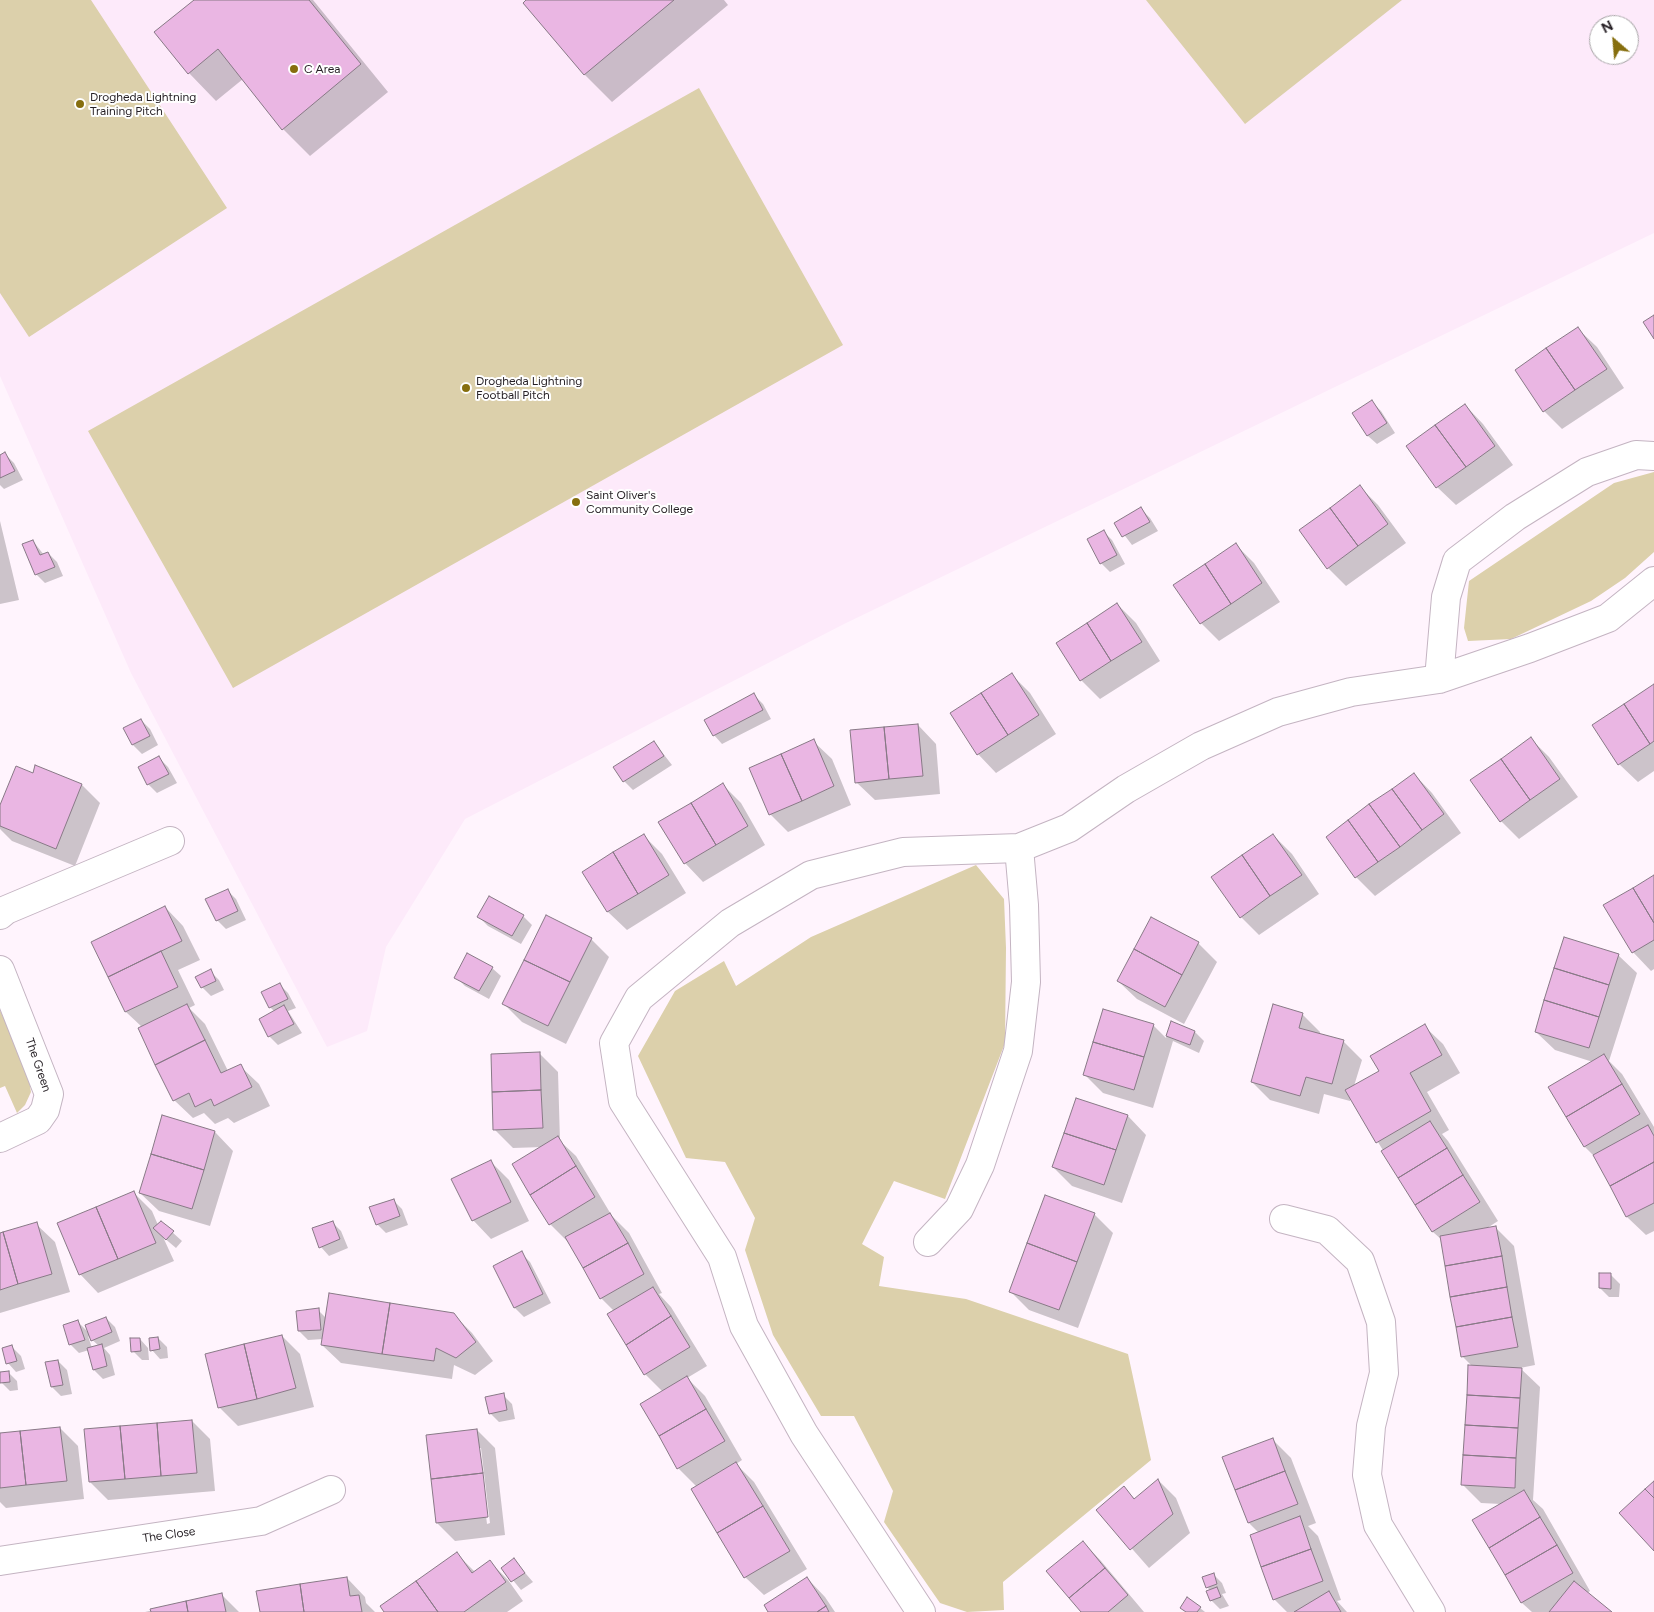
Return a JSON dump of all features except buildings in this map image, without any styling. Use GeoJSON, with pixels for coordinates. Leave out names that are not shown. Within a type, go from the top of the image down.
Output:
{"type":"FeatureCollection","features":[{"type":"Feature","properties":{"kind":"street"},"geometry":{"type":"LineString","coordinates":[[1439,679],[1446,597],[1457,561],[1515,517],[1587,472],[1636,455],[1654,456]]}},
{"type":"Feature","properties":{"kind":"street"},"geometry":{"type":"LineString","coordinates":[[922,1612],[804,1434],[744,1326],[722,1258],[623,1101],[614,1043],[638,998],[730,923],[810,875],[903,852],[1019,848],[1069,828],[1126,789],[1201,746],[1278,712],[1351,692],[1439,679],[1530,648],[1608,618],[1654,581]]}},
{"type":"Feature","properties":{"kind":"street"},"geometry":{"type":"LineString","coordinates":[[0,915],[6,910],[170,841]]}},
{"type":"Feature","properties":{"kind":"street"},"geometry":{"type":"LineString","coordinates":[[928,1242],[959,1209],[980,1166],[1018,1052],[1026,982],[1024,905],[1019,848]]}},
{"type":"Feature","properties":{"kind":"street","name":"The Green"},"geometry":{"type":"LineString","coordinates":[[0,970],[49,1094],[45,1110],[38,1120],[0,1138]]}},
{"type":"Feature","properties":{"kind":"street"},"geometry":{"type":"LineString","coordinates":[[1284,1220],[1327,1230],[1360,1261],[1381,1322],[1384,1373],[1371,1426],[1367,1475],[1378,1525],[1431,1612]]}},
{"type":"Feature","properties":{"kind":"street","name":"The Close"},"geometry":{"type":"LineString","coordinates":[[0,1560],[261,1522],[331,1490]]}},
{"type":"Feature","properties":{"kind":"shaded area","name":"Saint Oliver's Community College"},"geometry":{"type":"Polygon","coordinates":[[[0,0],[1654,0],[1654,233],[844,624],[465,819],[386,947],[367,1031],[327,1047],[131,673],[0,376],[0,0]]]}},
{"type":"Feature","properties":{"kind":"shaded area","name":"Drogheda Lightning Training Pitch"},"geometry":{"type":"Polygon","coordinates":[[[0,0],[91,0],[227,208],[29,337],[0,293],[0,0]]]}},
{"type":"Feature","properties":{"kind":"shaded area"},"geometry":{"type":"Polygon","coordinates":[[[1146,0],[1402,0],[1245,124],[1146,0]]]}},
{"type":"Feature","properties":{"kind":"shaded area","name":"Drogheda Lightning Football Pitch"},"geometry":{"type":"Polygon","coordinates":[[[699,88],[843,345],[233,688],[88,431],[699,88]]]}},
{"type":"Feature","properties":{"kind":"shaded area"},"geometry":{"type":"Polygon","coordinates":[[[1654,472],[1654,552],[1625,578],[1591,601],[1511,639],[1468,641],[1464,628],[1469,581],[1614,483],[1654,472]]]}},
{"type":"Feature","properties":{"kind":"shaded area"},"geometry":{"type":"Polygon","coordinates":[[[976,865],[1004,899],[1006,948],[1005,1043],[945,1199],[894,1181],[862,1244],[884,1257],[879,1286],[966,1299],[1128,1354],[1151,1460],[1003,1582],[1004,1610],[967,1612],[940,1603],[884,1522],[893,1491],[854,1416],[821,1416],[773,1335],[745,1250],[755,1218],[725,1162],[686,1158],[638,1056],[675,991],[724,961],[736,986],[811,937],[976,865]]]}},
{"type":"Feature","properties":{"kind":"shaded area"},"geometry":{"type":"Polygon","coordinates":[[[0,1010],[28,1074],[31,1092],[25,1105],[17,1113],[5,1086],[0,1088],[0,1010]]]}},
{"type":"Feature","properties":{"kind":"place","name":"C Area"},"geometry":{"type":"Point","coordinates":[294,69]}},
{"type":"Feature","properties":{"kind":"place","name":"Drogheda Lightning Training Pitch"},"geometry":{"type":"Point","coordinates":[80,104]}},
{"type":"Feature","properties":{"kind":"place","name":"Drogheda Lightning Football Pitch"},"geometry":{"type":"Point","coordinates":[466,388]}},
{"type":"Feature","properties":{"kind":"place","name":"Saint Oliver's Community College"},"geometry":{"type":"Point","coordinates":[576,502]}}]}
